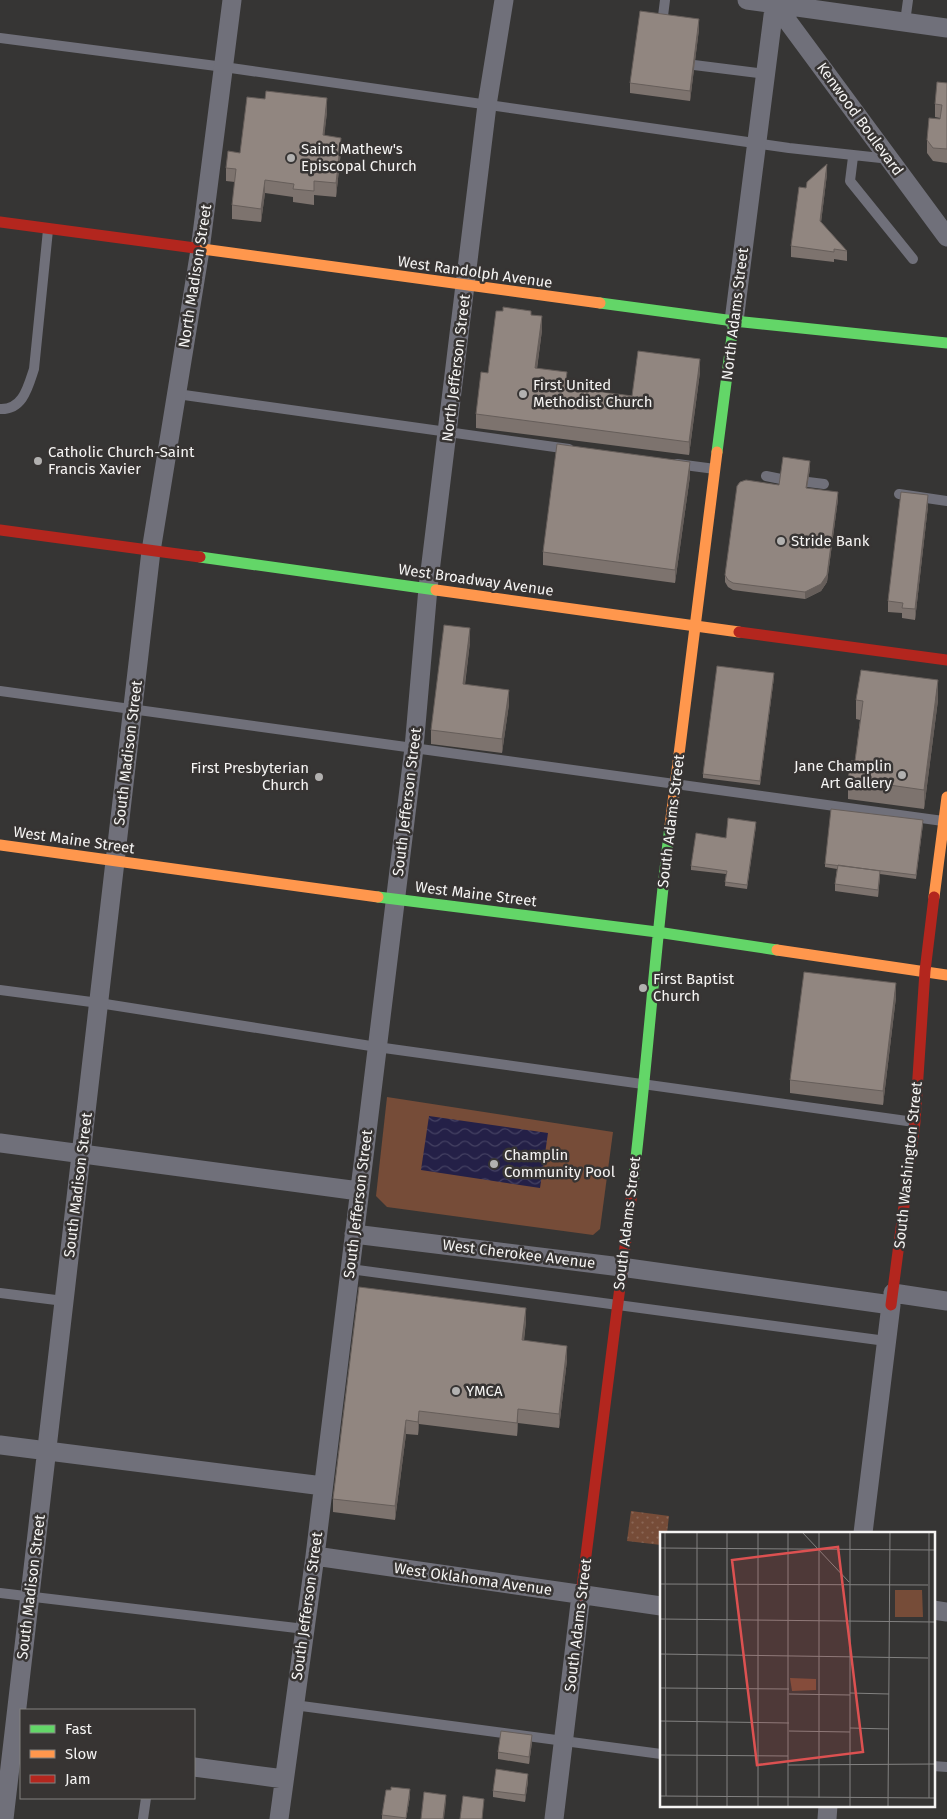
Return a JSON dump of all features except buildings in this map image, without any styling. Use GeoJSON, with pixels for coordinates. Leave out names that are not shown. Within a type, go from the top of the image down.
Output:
{"type":"FeatureCollection","features":[{"type":"Feature","properties":{"kind":"main road","name":"West Randolph Avenue"},"geometry":{"type":"LineString","coordinates":[[0,222],[734,322],[947,342]]}},
{"type":"Feature","properties":{"kind":"main road","name":"North Adams Street"},"geometry":{"type":"LineString","coordinates":[[695,627],[734,322]]}},
{"type":"Feature","properties":{"kind":"main road","name":"West Broadway Avenue"},"geometry":{"type":"LineString","coordinates":[[0,530],[428,588],[695,627],[947,660]]}},
{"type":"Feature","properties":{"kind":"main road","name":"South Adams Street"},"geometry":{"type":"LineString","coordinates":[[581,1595],[644,1085],[657,932],[695,627]]}},
{"type":"Feature","properties":{"kind":"main road","name":"South Washington Street"},"geometry":{"type":"LineString","coordinates":[[892,1299],[915,1122],[925,971],[947,797]]}},
{"type":"Feature","properties":{"kind":"main road","name":"West Maine Street"},"geometry":{"type":"LineString","coordinates":[[0,845],[395,899],[657,932],[947,975]]}},
{"type":"Feature","properties":{"kind":"street","name":"North Madison Street"},"geometry":{"type":"LineString","coordinates":[[151,551],[200,250],[232,0]]}},
{"type":"Feature","properties":{"kind":"street","name":"North Jefferson Street"},"geometry":{"type":"LineString","coordinates":[[428,588],[487,105],[504,0]]}},
{"type":"Feature","properties":{"kind":"street"},"geometry":{"type":"LineString","coordinates":[[747,0],[774,1],[947,28]]}},
{"type":"Feature","properties":{"kind":"street","name":"North Adams Street"},"geometry":{"type":"LineString","coordinates":[[734,322],[774,1]]}},
{"type":"Feature","properties":{"kind":"street","name":"Kenwood Boulevard"},"geometry":{"type":"LineString","coordinates":[[774,1],[947,237]]}},
{"type":"Feature","properties":{"kind":"street","name":"South Madison Street"},"geometry":{"type":"LineString","coordinates":[[4,1819],[151,551]]}},
{"type":"Feature","properties":{"kind":"street","name":"South Jefferson Street"},"geometry":{"type":"LineString","coordinates":[[279,1819],[315,1556],[414,748],[428,588]]}},
{"type":"Feature","properties":{"kind":"street"},"geometry":{"type":"LineString","coordinates":[[0,1143],[359,1190]]}},
{"type":"Feature","properties":{"kind":"street","name":"West Cherokee Avenue"},"geometry":{"type":"LineString","coordinates":[[354,1234],[892,1299],[947,1301]]}},
{"type":"Feature","properties":{"kind":"street","name":"South Washington Street"},"geometry":{"type":"LineString","coordinates":[[863,1532],[892,1299]]}},
{"type":"Feature","properties":{"kind":"street"},"geometry":{"type":"LineString","coordinates":[[0,1444],[323,1486]]}},
{"type":"Feature","properties":{"kind":"street","name":"West Oklahoma Avenue"},"geometry":{"type":"LineString","coordinates":[[315,1556],[660,1606]]}},
{"type":"Feature","properties":{"kind":"street","name":"South Adams Street"},"geometry":{"type":"LineString","coordinates":[[554,1819],[581,1595]]}},
{"type":"Feature","properties":{"kind":"street"},"geometry":{"type":"LineString","coordinates":[[934,1610],[947,1612]]}},
{"type":"Feature","properties":{"kind":"street"},"geometry":{"type":"LineString","coordinates":[[195,1767],[284,1779]]}},
{"type":"Feature","properties":{"kind":"street"},"geometry":{"type":"LineString","coordinates":[[827,1819],[828,1806]]}},
{"type":"Feature","properties":{"kind":"lane"},"geometry":{"type":"LineString","coordinates":[[662,24],[664,0]]}},
{"type":"Feature","properties":{"kind":"lane"},"geometry":{"type":"LineString","coordinates":[[905,22],[908,0]]}},
{"type":"Feature","properties":{"kind":"lane"},"geometry":{"type":"LineString","coordinates":[[0,38],[224,67],[853,157],[890,159]]}},
{"type":"Feature","properties":{"kind":"lane"},"geometry":{"type":"LineString","coordinates":[[694,64],[766,74]]}},
{"type":"Feature","properties":{"kind":"lane"},"geometry":{"type":"LineString","coordinates":[[853,157],[850,181],[912,259]]}},
{"type":"Feature","properties":{"kind":"lane"},"geometry":{"type":"LineString","coordinates":[[0,409],[10,409],[16,406],[27,390],[34,369],[48,229]]}},
{"type":"Feature","properties":{"kind":"lane"},"geometry":{"type":"LineString","coordinates":[[177,394],[575,450]]}},
{"type":"Feature","properties":{"kind":"lane"},"geometry":{"type":"LineString","coordinates":[[663,462],[716,470]]}},
{"type":"Feature","properties":{"kind":"lane"},"geometry":{"type":"LineString","coordinates":[[766,476],[781,478]]}},
{"type":"Feature","properties":{"kind":"lane"},"geometry":{"type":"LineString","coordinates":[[808,482],[824,484]]}},
{"type":"Feature","properties":{"kind":"lane"},"geometry":{"type":"LineString","coordinates":[[900,494],[947,501]]}},
{"type":"Feature","properties":{"kind":"lane"},"geometry":{"type":"LineString","coordinates":[[0,691],[944,821]]}},
{"type":"Feature","properties":{"kind":"lane"},"geometry":{"type":"LineString","coordinates":[[0,990],[99,1003],[377,1047],[915,1122]]}},
{"type":"Feature","properties":{"kind":"lane"},"geometry":{"type":"LineString","coordinates":[[350,1269],[886,1342]]}},
{"type":"Feature","properties":{"kind":"lane"},"geometry":{"type":"LineString","coordinates":[[0,1293],[64,1301]]}},
{"type":"Feature","properties":{"kind":"lane"},"geometry":{"type":"LineString","coordinates":[[0,1593],[305,1629]]}},
{"type":"Feature","properties":{"kind":"lane"},"geometry":{"type":"LineString","coordinates":[[294,1705],[660,1754]]}},
{"type":"Feature","properties":{"kind":"lane"},"geometry":{"type":"LineString","coordinates":[[934,1766],[947,1768]]}},
{"type":"Feature","properties":{"kind":"lane"},"geometry":{"type":"LineString","coordinates":[[143,1819],[146,1799]]}},
{"type":"Feature","properties":{"kind":"shaded area","name":"Champlin Community Pool"},"geometry":{"type":"Polygon","coordinates":[[[387,1097],[613,1132],[600,1229],[593,1235],[387,1207],[376,1196],[387,1097]]]}},
{"type":"Feature","properties":{"kind":"shaded area"},"geometry":{"type":"Polygon","coordinates":[[[631,1511],[669,1516],[667,1532],[660,1532],[660,1545],[627,1541],[631,1511]]]}},
{"type":"Feature","properties":{"kind":"water","name":"Champlin Community Pool"},"geometry":{"type":"Polygon","coordinates":[[[429,1116],[548,1133],[540,1188],[421,1170],[429,1116]]]}},
{"type":"Feature","properties":{"kind":"traffic: fast"},"geometry":{"type":"LineString","coordinates":[[600,303],[734,321],[947,343]]}},
{"type":"Feature","properties":{"kind":"traffic: fast"},"geometry":{"type":"LineString","coordinates":[[717,452],[734,321]]}},
{"type":"Feature","properties":{"kind":"traffic: fast"},"geometry":{"type":"LineString","coordinates":[[200,557],[436,590]]}},
{"type":"Feature","properties":{"kind":"traffic: fast"},"geometry":{"type":"LineString","coordinates":[[632,1192],[670,826]]}},
{"type":"Feature","properties":{"kind":"traffic: fast"},"geometry":{"type":"LineString","coordinates":[[378,897],[657,932],[777,950]]}},
{"type":"Feature","properties":{"kind":"traffic: slow"},"geometry":{"type":"LineString","coordinates":[[195,248],[600,303]]}},
{"type":"Feature","properties":{"kind":"traffic: slow"},"geometry":{"type":"LineString","coordinates":[[670,826],[717,452]]}},
{"type":"Feature","properties":{"kind":"traffic: slow"},"geometry":{"type":"LineString","coordinates":[[436,590],[739,632]]}},
{"type":"Feature","properties":{"kind":"traffic: slow"},"geometry":{"type":"LineString","coordinates":[[934,897],[947,797]]}},
{"type":"Feature","properties":{"kind":"traffic: slow"},"geometry":{"type":"LineString","coordinates":[[0,845],[378,897]]}},
{"type":"Feature","properties":{"kind":"traffic: slow"},"geometry":{"type":"LineString","coordinates":[[777,950],[947,975]]}},
{"type":"Feature","properties":{"kind":"traffic: jam"},"geometry":{"type":"LineString","coordinates":[[0,222],[195,248]]}},
{"type":"Feature","properties":{"kind":"traffic: jam"},"geometry":{"type":"LineString","coordinates":[[0,530],[200,557]]}},
{"type":"Feature","properties":{"kind":"traffic: jam"},"geometry":{"type":"LineString","coordinates":[[739,632],[947,660]]}},
{"type":"Feature","properties":{"kind":"traffic: jam"},"geometry":{"type":"LineString","coordinates":[[891,1305],[915,1122],[925,971],[934,897]]}},
{"type":"Feature","properties":{"kind":"traffic: jam"},"geometry":{"type":"LineString","coordinates":[[581,1595],[632,1192]]}},
{"type":"Feature","properties":{"kind":"place","name":"Saint Mathew's Episcopal Church"},"geometry":{"type":"Point","coordinates":[291,158]}},
{"type":"Feature","properties":{"kind":"place","name":"First United Methodist Church"},"geometry":{"type":"Point","coordinates":[523,394]}},
{"type":"Feature","properties":{"kind":"place","name":"Catholic Church-Saint Francis Xavier"},"geometry":{"type":"Point","coordinates":[38,461]}},
{"type":"Feature","properties":{"kind":"place","name":"Stride Bank"},"geometry":{"type":"Point","coordinates":[781,541]}},
{"type":"Feature","properties":{"kind":"place","name":"Jane Champlin Art Gallery"},"geometry":{"type":"Point","coordinates":[902,775]}},
{"type":"Feature","properties":{"kind":"place","name":"First Presbyterian Church"},"geometry":{"type":"Point","coordinates":[319,777]}},
{"type":"Feature","properties":{"kind":"place","name":"First Baptist Church"},"geometry":{"type":"Point","coordinates":[643,988]}},
{"type":"Feature","properties":{"kind":"place","name":"Champlin Community Pool"},"geometry":{"type":"Point","coordinates":[494,1164]}},
{"type":"Feature","properties":{"kind":"place","name":"YMCA"},"geometry":{"type":"Point","coordinates":[456,1391]}}]}
